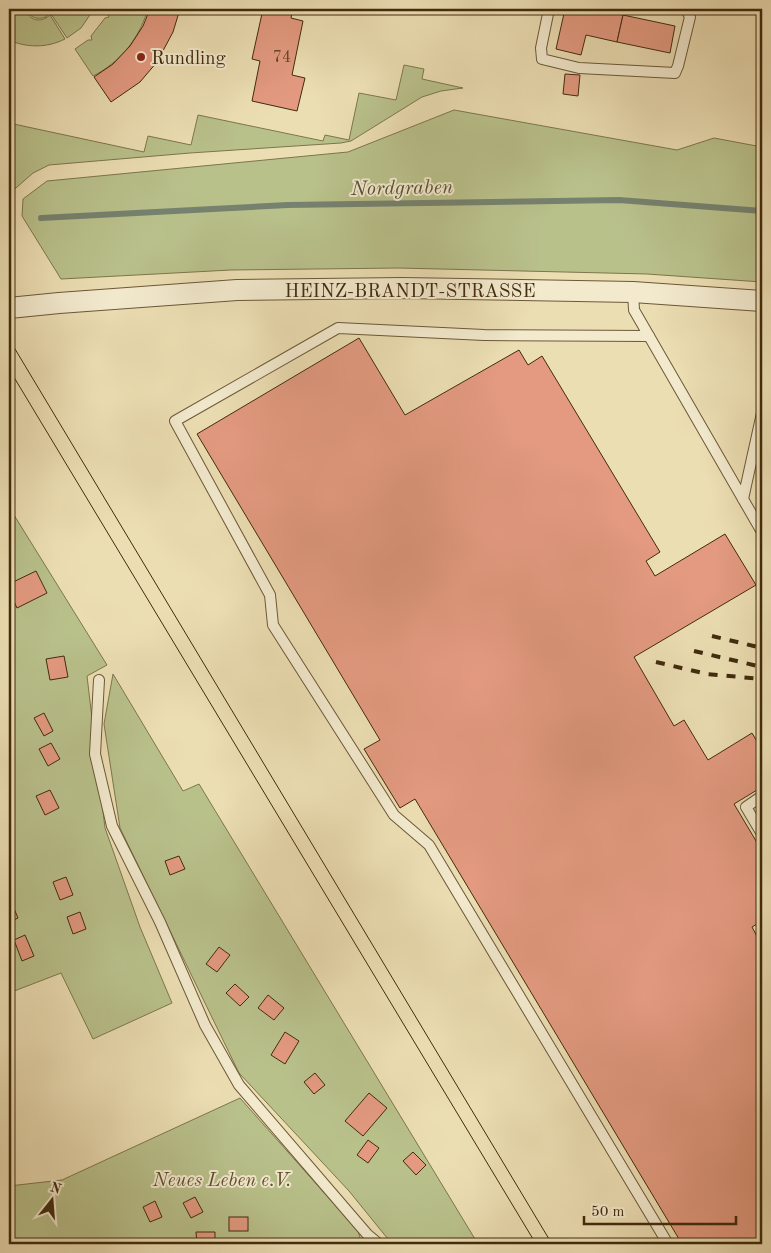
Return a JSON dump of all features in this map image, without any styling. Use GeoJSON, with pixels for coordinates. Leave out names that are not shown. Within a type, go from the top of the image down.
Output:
{"type":"FeatureCollection","features":[{"type":"Feature","properties":{"kind":"street","name":"HEINZ-BRANDT-STRASSE"},"geometry":{"type":"LineString","coordinates":[[9,308],[236,290],[402,288],[633,292],[762,301]]}},
{"type":"Feature","properties":{"kind":"lane"},"geometry":{"type":"LineString","coordinates":[[549,9],[541,48],[542,59],[579,68],[675,73],[690,17],[686,9]]}},
{"type":"Feature","properties":{"kind":"lane"},"geometry":{"type":"LineString","coordinates":[[633,292],[634,310],[762,532]]}},
{"type":"Feature","properties":{"kind":"lane"},"geometry":{"type":"LineString","coordinates":[[649,336],[484,334],[338,328],[175,421],[270,596],[274,625],[394,815],[429,845],[668,1244]]}},
{"type":"Feature","properties":{"kind":"lane"},"geometry":{"type":"LineString","coordinates":[[743,498],[762,413]]}},
{"type":"Feature","properties":{"kind":"lane"},"geometry":{"type":"LineString","coordinates":[[99,680],[95,754],[112,826],[160,922],[205,1024],[239,1086],[367,1234],[379,1244]]}},
{"type":"Feature","properties":{"kind":"lane"},"geometry":{"type":"LineString","coordinates":[[762,796],[746,807],[762,834]]}},
{"type":"Feature","properties":{"kind":"green space"},"geometry":{"type":"Polygon","coordinates":[[[9,9],[25,9],[29,16],[35,20],[46,18],[50,15],[65,39],[37,46],[9,40],[9,9]]]}},
{"type":"Feature","properties":{"kind":"green space"},"geometry":{"type":"Polygon","coordinates":[[[27,9],[52,9],[46,17],[34,18],[27,9]]]}},
{"type":"Feature","properties":{"kind":"green space"},"geometry":{"type":"Polygon","coordinates":[[[53,9],[94,9],[81,28],[67,38],[51,14],[53,9]]]}},
{"type":"Feature","properties":{"kind":"green space"},"geometry":{"type":"Polygon","coordinates":[[[108,9],[135,9],[147,12],[138,32],[126,50],[111,64],[93,76],[75,49],[88,40],[92,40],[91,36],[105,18],[109,17],[108,9]]]}},
{"type":"Feature","properties":{"kind":"green space"},"geometry":{"type":"Polygon","coordinates":[[[404,65],[424,69],[422,79],[463,88],[441,91],[422,97],[351,141],[49,165],[33,173],[9,194],[9,123],[144,152],[148,136],[191,145],[198,115],[323,141],[325,135],[349,140],[359,93],[396,100],[404,65]]]}},
{"type":"Feature","properties":{"kind":"green space"},"geometry":{"type":"Polygon","coordinates":[[[454,110],[677,150],[714,138],[762,147],[762,282],[647,274],[399,268],[231,270],[61,279],[22,216],[23,199],[47,181],[348,152],[454,110]]]}},
{"type":"Feature","properties":{"kind":"green space"},"geometry":{"type":"Polygon","coordinates":[[[9,507],[107,665],[87,676],[105,828],[140,927],[172,1003],[93,1039],[61,973],[9,993],[9,507]]]}},
{"type":"Feature","properties":{"kind":"green space"},"geometry":{"type":"Polygon","coordinates":[[[113,674],[183,791],[199,784],[478,1244],[392,1244],[349,1191],[239,1073],[120,828],[104,724],[113,674]]]}},
{"type":"Feature","properties":{"kind":"green space","name":"Neues Leben e.V."},"geometry":{"type":"Polygon","coordinates":[[[240,1098],[358,1231],[362,1244],[9,1244],[9,1186],[62,1180],[240,1098]]]}},
{"type":"Feature","properties":{"kind":"building","name":"Rundling"},"geometry":{"type":"Polygon","coordinates":[[[150,9],[180,9],[173,32],[157,62],[140,82],[111,102],[94,77],[113,64],[130,46],[143,26],[150,9]]]}},
{"type":"Feature","properties":{"kind":"building"},"geometry":{"type":"Polygon","coordinates":[[[263,9],[293,9],[291,18],[303,21],[292,75],[305,78],[297,111],[252,101],[260,61],[252,59],[263,9]]]}},
{"type":"Feature","properties":{"kind":"building"},"geometry":{"type":"Polygon","coordinates":[[[565,9],[610,9],[610,12],[623,15],[617,42],[586,35],[581,55],[556,49],[565,9]]]}},
{"type":"Feature","properties":{"kind":"building"},"geometry":{"type":"Polygon","coordinates":[[[623,15],[675,26],[670,53],[617,42],[623,15]]]}},
{"type":"Feature","properties":{"kind":"building"},"geometry":{"type":"Polygon","coordinates":[[[565,74],[580,75],[578,96],[563,94],[565,74]]]}},
{"type":"Feature","properties":{"kind":"building"},"geometry":{"type":"Polygon","coordinates":[[[359,338],[405,415],[519,350],[528,365],[542,356],[660,552],[646,561],[655,576],[725,534],[756,585],[634,657],[674,726],[684,720],[708,760],[752,733],[762,750],[762,787],[734,804],[762,851],[762,921],[752,927],[762,946],[762,1244],[682,1244],[415,799],[400,808],[364,749],[380,740],[197,434],[359,338]]]}},
{"type":"Feature","properties":{"kind":"building"},"geometry":{"type":"Polygon","coordinates":[[[36,571],[47,593],[17,608],[9,591],[9,584],[36,571]]]}},
{"type":"Feature","properties":{"kind":"building"},"geometry":{"type":"Polygon","coordinates":[[[64,656],[68,677],[50,680],[46,659],[64,656]]]}},
{"type":"Feature","properties":{"kind":"building"},"geometry":{"type":"Polygon","coordinates":[[[44,713],[53,731],[44,736],[34,718],[44,713]]]}},
{"type":"Feature","properties":{"kind":"building"},"geometry":{"type":"Polygon","coordinates":[[[51,743],[60,759],[48,766],[39,749],[51,743]]]}},
{"type":"Feature","properties":{"kind":"building"},"geometry":{"type":"Polygon","coordinates":[[[50,790],[59,808],[45,815],[36,796],[50,790]]]}},
{"type":"Feature","properties":{"kind":"building"},"geometry":{"type":"Polygon","coordinates":[[[179,856],[185,869],[170,875],[165,861],[179,856]]]}},
{"type":"Feature","properties":{"kind":"building"},"geometry":{"type":"Polygon","coordinates":[[[66,877],[73,895],[60,900],[53,882],[66,877]]]}},
{"type":"Feature","properties":{"kind":"building"},"geometry":{"type":"Polygon","coordinates":[[[9,900],[18,918],[9,922],[9,900]]]}},
{"type":"Feature","properties":{"kind":"building"},"geometry":{"type":"Polygon","coordinates":[[[80,912],[86,929],[73,934],[67,917],[80,912]]]}},
{"type":"Feature","properties":{"kind":"building"},"geometry":{"type":"Polygon","coordinates":[[[25,935],[34,956],[22,961],[14,940],[25,935]]]}},
{"type":"Feature","properties":{"kind":"building"},"geometry":{"type":"Polygon","coordinates":[[[219,947],[230,955],[217,972],[206,964],[219,947]]]}},
{"type":"Feature","properties":{"kind":"building"},"geometry":{"type":"Polygon","coordinates":[[[235,984],[249,997],[240,1006],[226,993],[235,984]]]}},
{"type":"Feature","properties":{"kind":"building"},"geometry":{"type":"Polygon","coordinates":[[[268,995],[284,1008],[274,1020],[258,1008],[268,995]]]}},
{"type":"Feature","properties":{"kind":"building"},"geometry":{"type":"Polygon","coordinates":[[[285,1032],[299,1041],[285,1064],[271,1055],[285,1032]]]}},
{"type":"Feature","properties":{"kind":"building"},"geometry":{"type":"Polygon","coordinates":[[[315,1073],[325,1085],[314,1094],[304,1082],[315,1073]]]}},
{"type":"Feature","properties":{"kind":"building"},"geometry":{"type":"Polygon","coordinates":[[[369,1093],[387,1108],[363,1136],[345,1121],[369,1093]]]}},
{"type":"Feature","properties":{"kind":"building"},"geometry":{"type":"Polygon","coordinates":[[[368,1140],[379,1148],[368,1163],[357,1155],[368,1140]]]}},
{"type":"Feature","properties":{"kind":"building"},"geometry":{"type":"Polygon","coordinates":[[[413,1152],[426,1165],[416,1175],[403,1161],[413,1152]]]}},
{"type":"Feature","properties":{"kind":"building"},"geometry":{"type":"Polygon","coordinates":[[[195,1197],[203,1212],[191,1218],[183,1203],[195,1197]]]}},
{"type":"Feature","properties":{"kind":"building"},"geometry":{"type":"Polygon","coordinates":[[[155,1201],[162,1217],[150,1222],[143,1207],[155,1201]]]}},
{"type":"Feature","properties":{"kind":"building"},"geometry":{"type":"Polygon","coordinates":[[[229,1217],[248,1217],[248,1231],[229,1231],[229,1217]]]}},
{"type":"Feature","properties":{"kind":"building"},"geometry":{"type":"Polygon","coordinates":[[[196,1232],[215,1232],[215,1244],[197,1244],[196,1232]]]}},
{"type":"Feature","properties":{"kind":"waterway","name":"Nordgraben"},"geometry":{"type":"LineString","coordinates":[[41,218],[288,205],[619,200],[762,211]]}},
{"type":"Feature","properties":{"kind":"tram line"},"geometry":{"type":"LineString","coordinates":[[9,339],[552,1244]]}},
{"type":"Feature","properties":{"kind":"tram line"},"geometry":{"type":"LineString","coordinates":[[9,369],[536,1244]]}},
{"type":"Feature","properties":{"kind":"railway"},"geometry":{"type":"LineString","coordinates":[[712,636],[762,648]]}},
{"type":"Feature","properties":{"kind":"railway"},"geometry":{"type":"LineString","coordinates":[[694,651],[762,667]]}},
{"type":"Feature","properties":{"kind":"railway"},"geometry":{"type":"LineString","coordinates":[[656,662],[707,674],[762,679]]}},
{"type":"Feature","properties":{"kind":"place","name":"Rundling"},"geometry":{"type":"Point","coordinates":[141,57]}}]}
